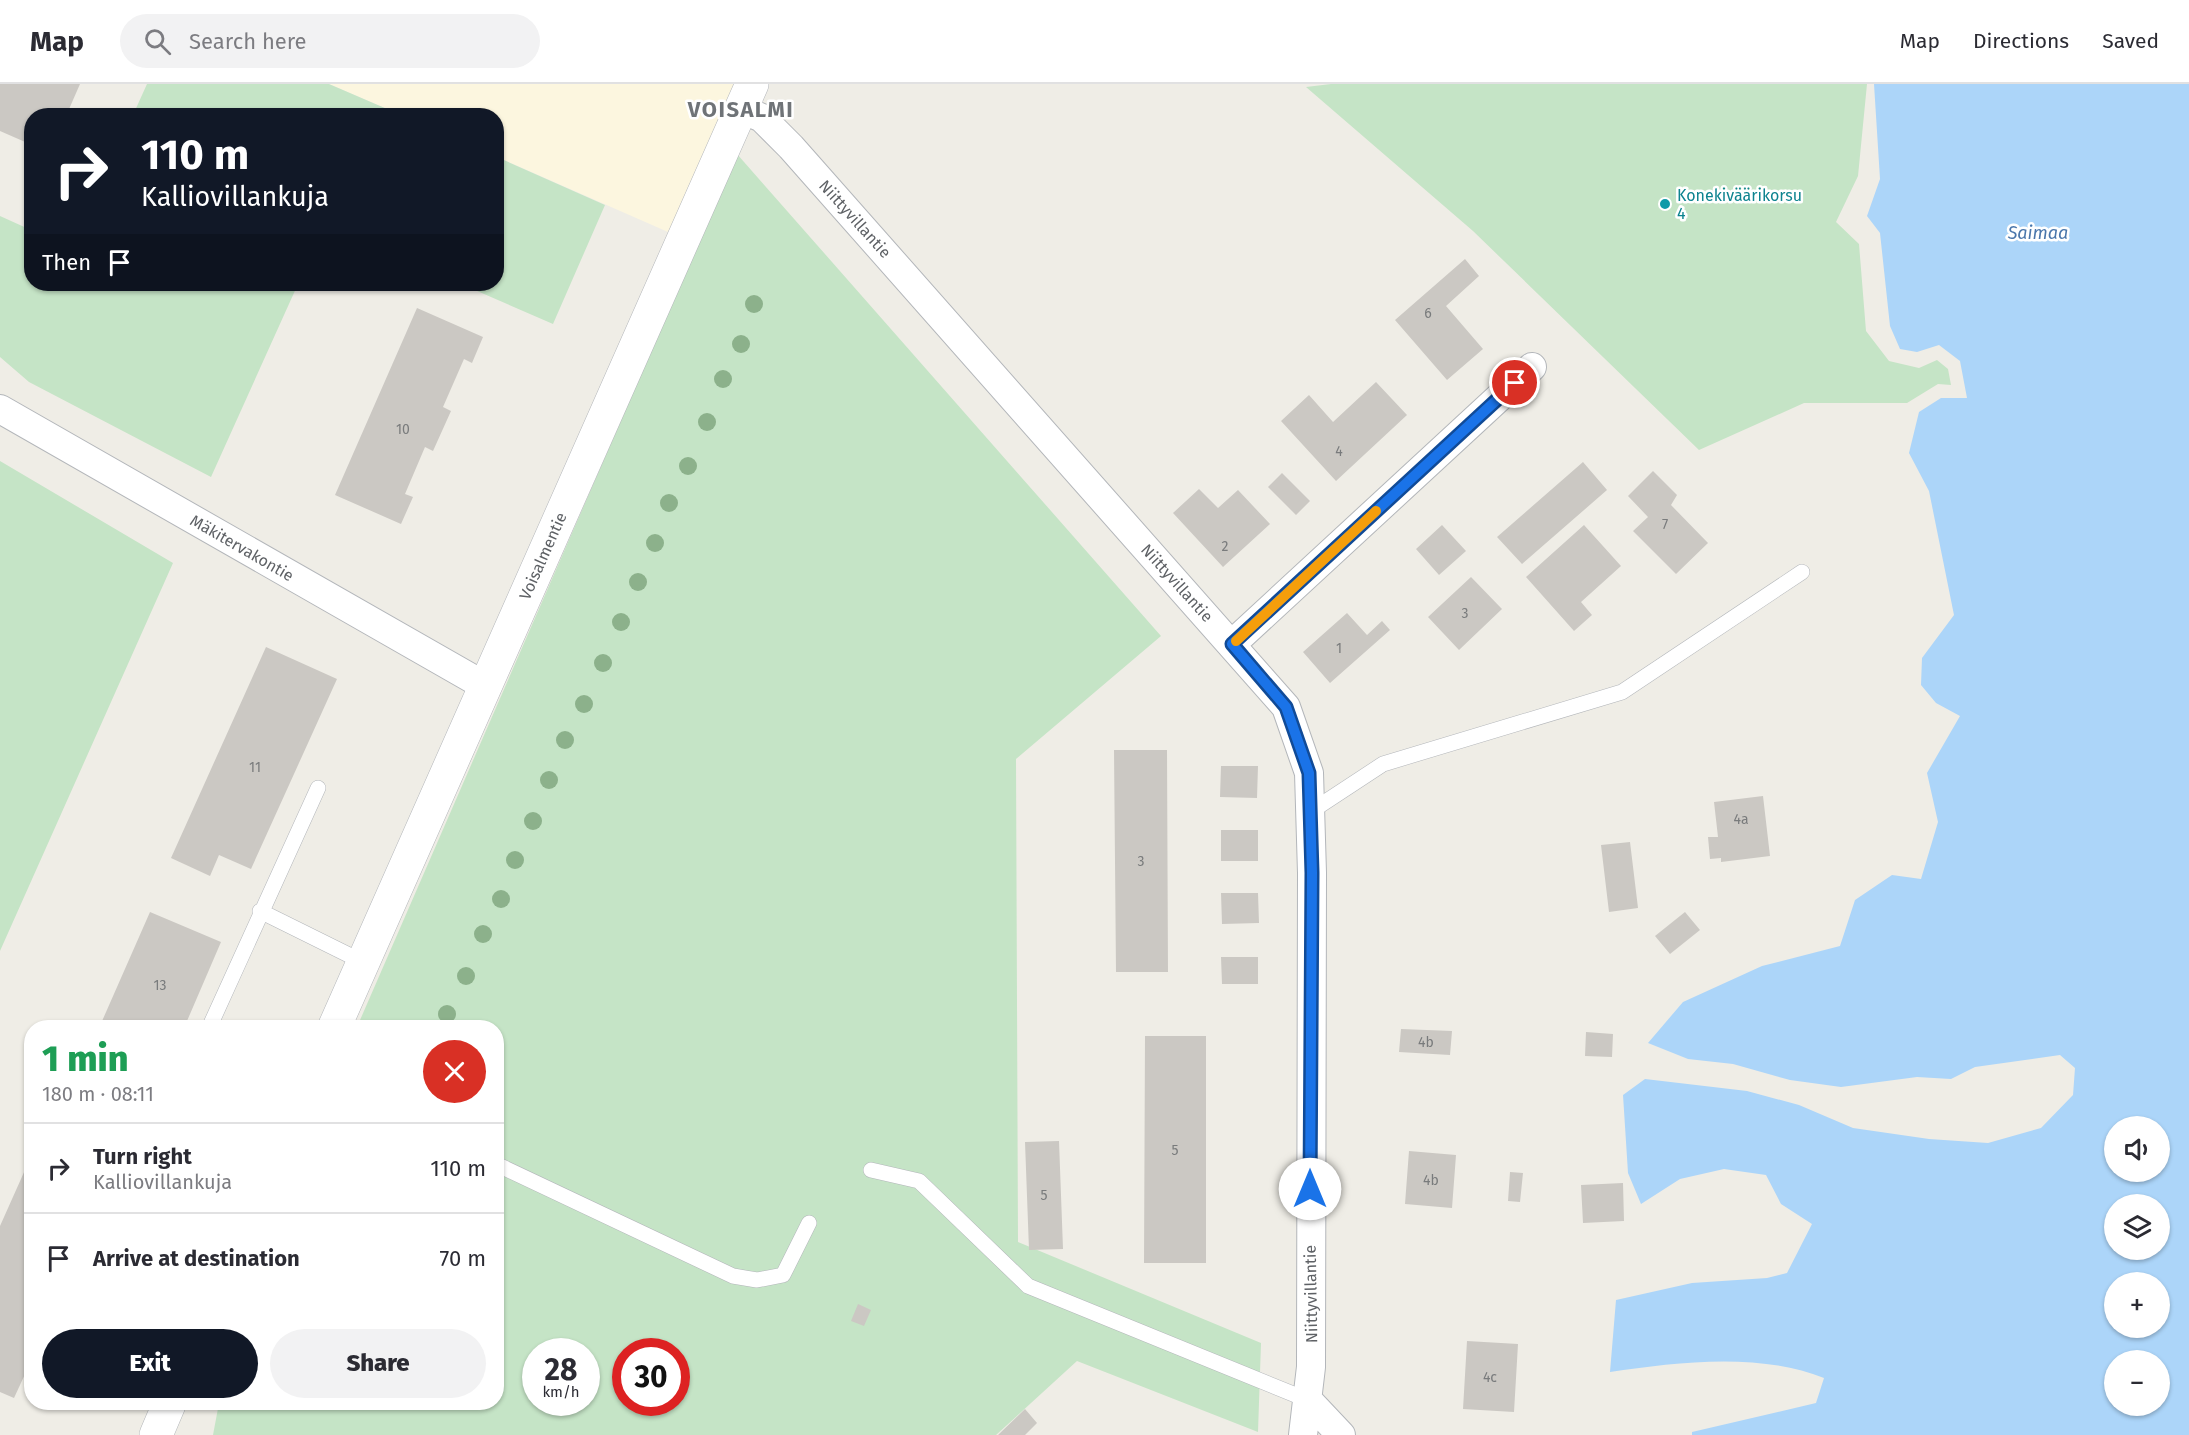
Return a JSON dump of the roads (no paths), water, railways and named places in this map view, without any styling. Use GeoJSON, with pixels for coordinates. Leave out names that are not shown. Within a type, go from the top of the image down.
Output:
{"type":"FeatureCollection","features":[{"type":"Feature","properties":{"kind":"street","name":"Niittyvillantie"},"geometry":{"type":"LineString","coordinates":[[747,97],[762,118],[1286,707],[1309,773],[1310,812],[1311,1367],[1303,1435]]}},
{"type":"Feature","properties":{"kind":"street","name":"Voisalmentie"},"geometry":{"type":"LineString","coordinates":[[338,1020],[747,97]]}},
{"type":"Feature","properties":{"kind":"street"},"geometry":{"type":"LineString","coordinates":[[1232,644],[1532,367]]}},
{"type":"Feature","properties":{"kind":"street","name":"Mäkitervakontie"},"geometry":{"type":"LineString","coordinates":[[0,409],[485,686]]}},
{"type":"Feature","properties":{"kind":"street"},"geometry":{"type":"LineString","coordinates":[[1308,1400],[1341,1435]]}},
{"type":"Feature","properties":{"kind":"street"},"geometry":{"type":"LineString","coordinates":[[156,1435],[167,1410]]}},
{"type":"Feature","properties":{"kind":"lane"},"geometry":{"type":"LineString","coordinates":[[1310,812],[1383,764],[1622,692],[1802,572]]}},
{"type":"Feature","properties":{"kind":"lane"},"geometry":{"type":"LineString","coordinates":[[212,1020],[260,911],[318,789]]}},
{"type":"Feature","properties":{"kind":"lane"},"geometry":{"type":"LineString","coordinates":[[260,911],[363,962]]}},
{"type":"Feature","properties":{"kind":"lane"},"geometry":{"type":"LineString","coordinates":[[504,1168],[733,1276],[757,1280],[783,1275],[809,1223]]}},
{"type":"Feature","properties":{"kind":"lane"},"geometry":{"type":"LineString","coordinates":[[871,1170],[920,1181],[1028,1286],[1308,1400]]}},
{"type":"Feature","properties":{"kind":"water","name":"Saimaa"},"geometry":{"type":"Polygon","coordinates":[[[1874,84],[2189,84],[2189,1435],[1692,1435],[1692,1432],[1816,1403],[1824,1378],[1799,1370],[1745,1362],[1663,1365],[1610,1372],[1616,1300],[1692,1283],[1767,1278],[1787,1273],[1812,1224],[1781,1204],[1766,1175],[1724,1169],[1680,1179],[1641,1204],[1628,1173],[1623,1095],[1645,1079],[1747,1091],[1799,1105],[1853,1128],[1929,1139],[1988,1143],[2041,1128],[2073,1095],[2075,1068],[2060,1055],[1975,1067],[1951,1079],[1917,1077],[1841,1087],[1790,1080],[1733,1064],[1688,1059],[1648,1043],[1683,1002],[1762,966],[1840,946],[1855,900],[1892,875],[1921,879],[1938,822],[1927,773],[1960,716],[1936,703],[1921,685],[1922,658],[1954,615],[1929,491],[1909,453],[1919,412],[1941,398],[1967,398],[1960,361],[1939,345],[1917,352],[1900,349],[1890,326],[1880,233],[1867,216],[1880,179],[1874,84]]]}},
{"type":"Feature","properties":{"kind":"place","name":"Konekiväärikorsu 4"},"geometry":{"type":"Point","coordinates":[1665,204]}},
{"type":"Feature","properties":{"kind":"district","name":"VOISALMI"},"geometry":{"type":"Point","coordinates":[741,109]}}]}
